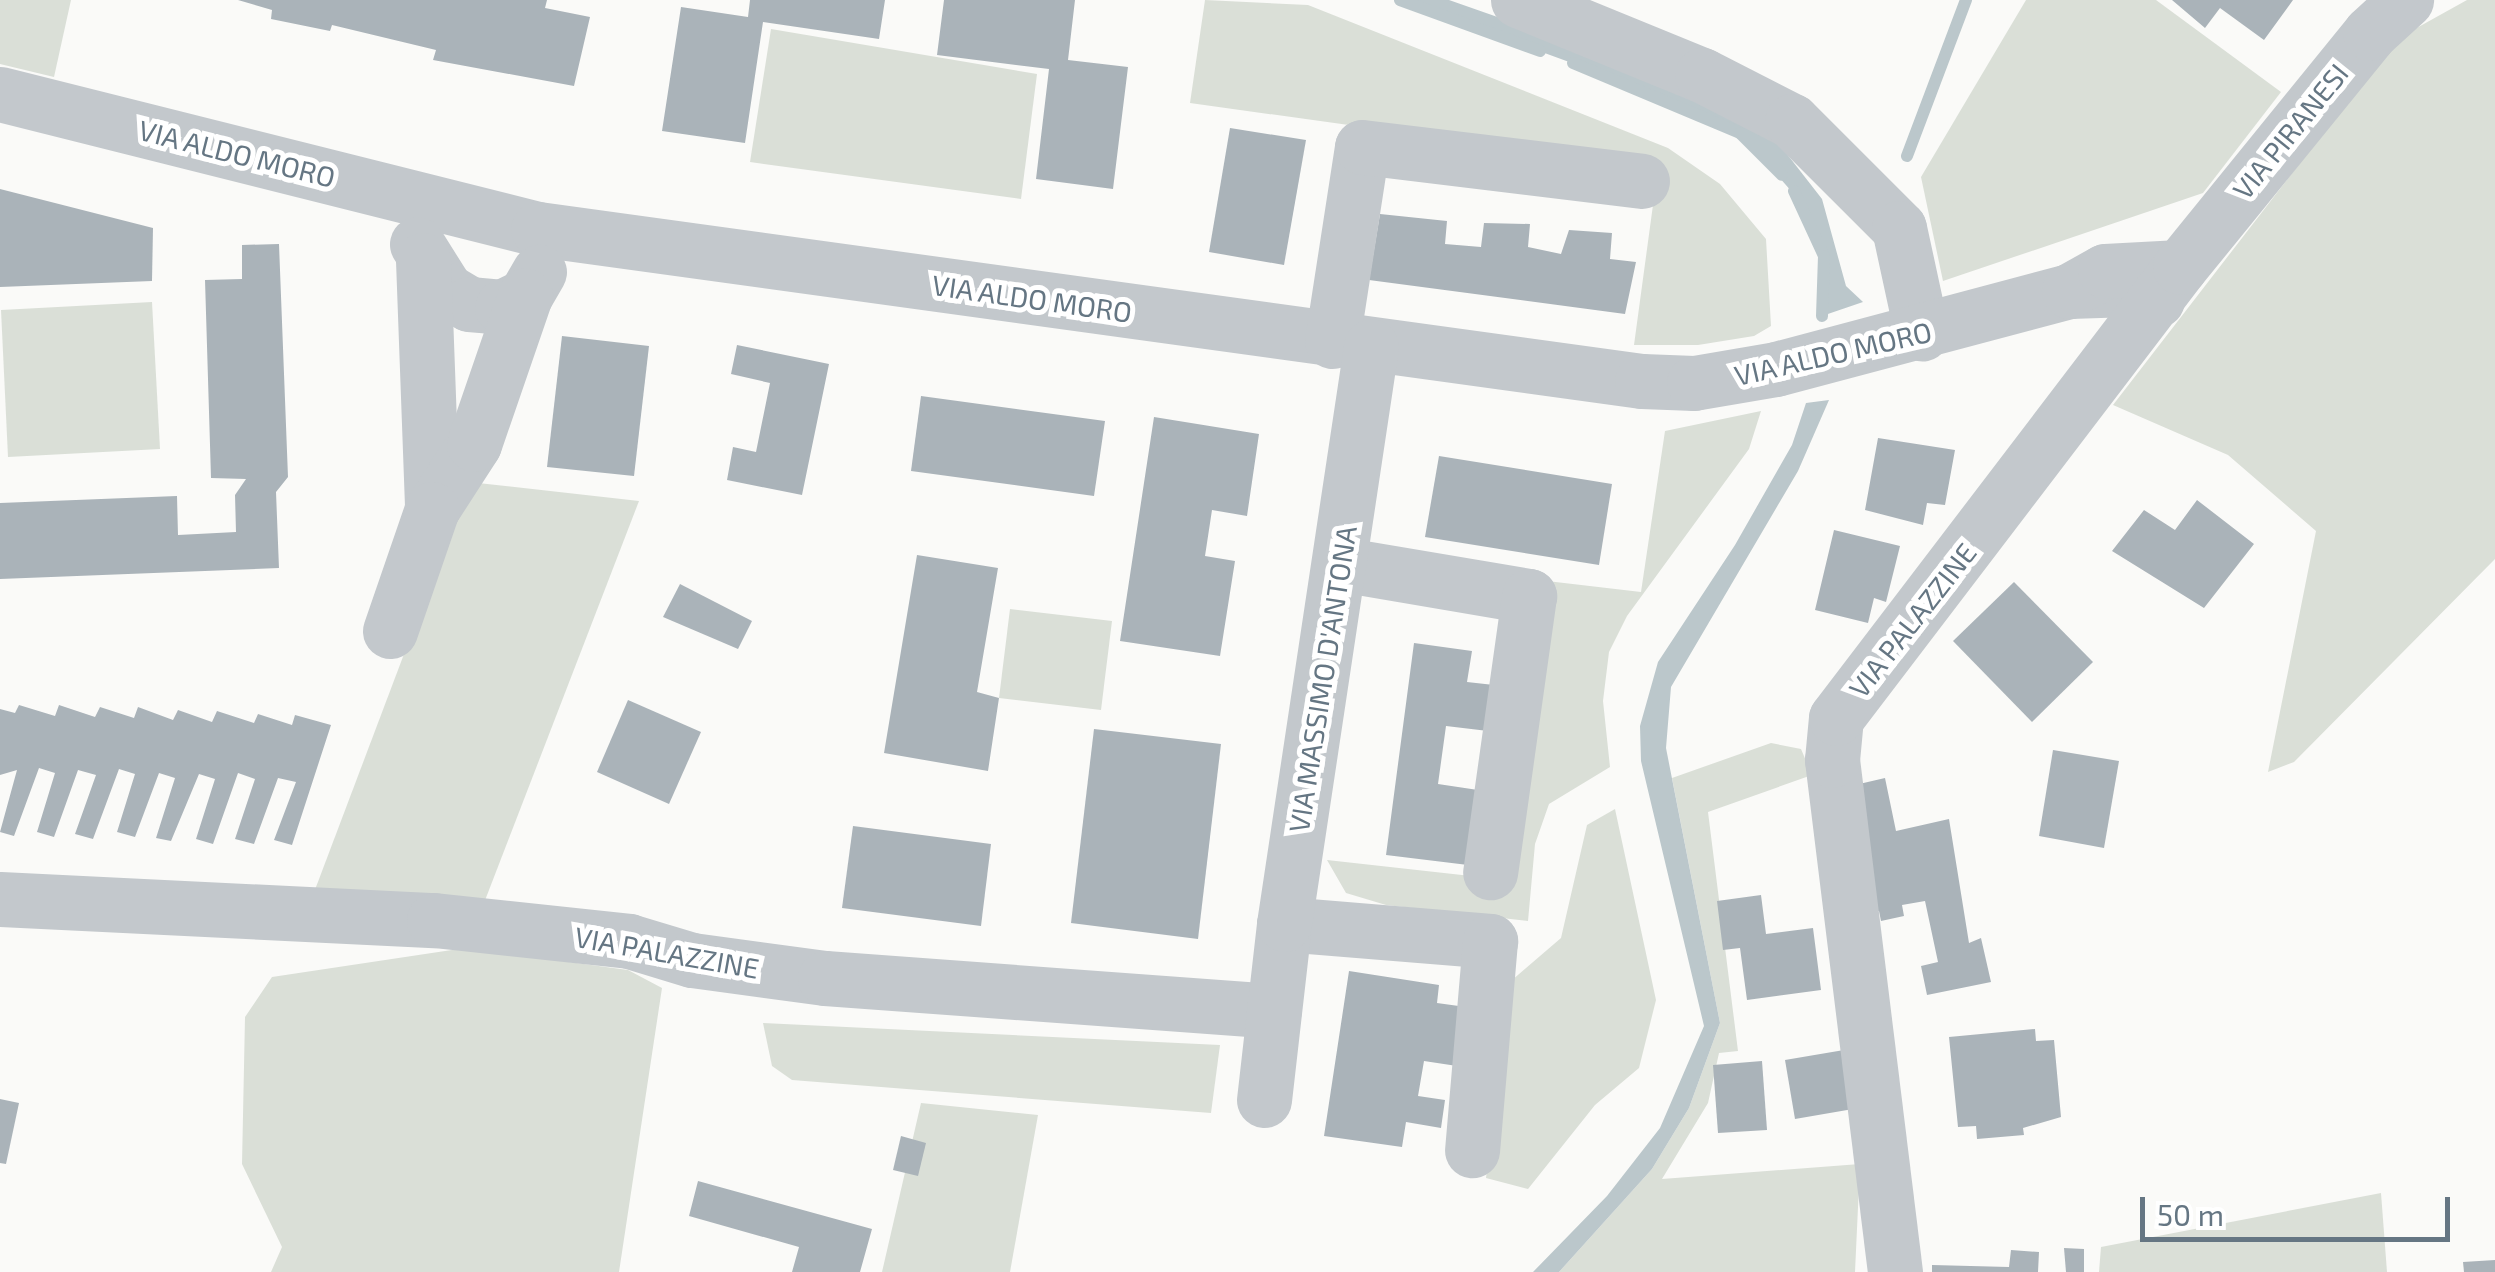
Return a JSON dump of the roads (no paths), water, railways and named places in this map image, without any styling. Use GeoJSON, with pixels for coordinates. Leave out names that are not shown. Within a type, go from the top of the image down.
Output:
{"type":"FeatureCollection","features":[{"type":"Feature","properties":{"kind":"street"},"geometry":{"type":"LineString","coordinates":[[1518,0],[1702,75],[1792,121],[1899,228],[1922,334]]}},
{"type":"Feature","properties":{"kind":"street","name":"VIA PIRANESI"},"geometry":{"type":"LineString","coordinates":[[2168,283],[2370,32],[2406,0]]}},
{"type":"Feature","properties":{"kind":"street","name":"VIA ALDO MORO"},"geometry":{"type":"LineString","coordinates":[[0,94],[551,230],[1642,382],[1694,383],[1776,369],[1922,334],[2069,291],[2105,271],[2168,283]]}},
{"type":"Feature","properties":{"kind":"street","name":"VIA MASSIMO D'ANTONA"},"geometry":{"type":"LineString","coordinates":[[1264,1100],[1284,924],[1340,564],[1362,147],[1642,181]]}},
{"type":"Feature","properties":{"kind":"street"},"geometry":{"type":"LineString","coordinates":[[400,194],[423,260],[432,508]]}},
{"type":"Feature","properties":{"kind":"street"},"geometry":{"type":"LineString","coordinates":[[390,631],[432,508],[474,444],[526,296],[544,263],[551,230]]}},
{"type":"Feature","properties":{"kind":"street"},"geometry":{"type":"LineString","coordinates":[[423,260],[446,290],[469,304],[502,307],[526,296]]}},
{"type":"Feature","properties":{"kind":"street","name":"VIA PALAZZINE"},"geometry":{"type":"LineString","coordinates":[[1895,1272],[1832,760],[1836,718],[2168,283]]}},
{"type":"Feature","properties":{"kind":"street"},"geometry":{"type":"LineString","coordinates":[[1340,564],[1529,596],[1490,872]]}},
{"type":"Feature","properties":{"kind":"street","name":"VIA PALAZZINE"},"geometry":{"type":"LineString","coordinates":[[0,900],[434,920],[629,941],[692,960],[825,978],[1274,1011]]}},
{"type":"Feature","properties":{"kind":"street"},"geometry":{"type":"LineString","coordinates":[[1284,924],[1490,941],[1472,1150]]}},
{"type":"Feature","properties":{"kind":"waterway"},"geometry":{"type":"LineString","coordinates":[[1400,0],[1540,51]]}},
{"type":"Feature","properties":{"kind":"waterway"},"geometry":{"type":"LineString","coordinates":[[1907,156],[1966,0]]}},
{"type":"Feature","properties":{"kind":"waterway"},"geometry":{"type":"LineString","coordinates":[[1573,63],[1740,133],[1782,175]]}},
{"type":"Feature","properties":{"kind":"waterway"},"geometry":{"type":"LineString","coordinates":[[1794,191],[1824,256],[1822,316]]}}]}
